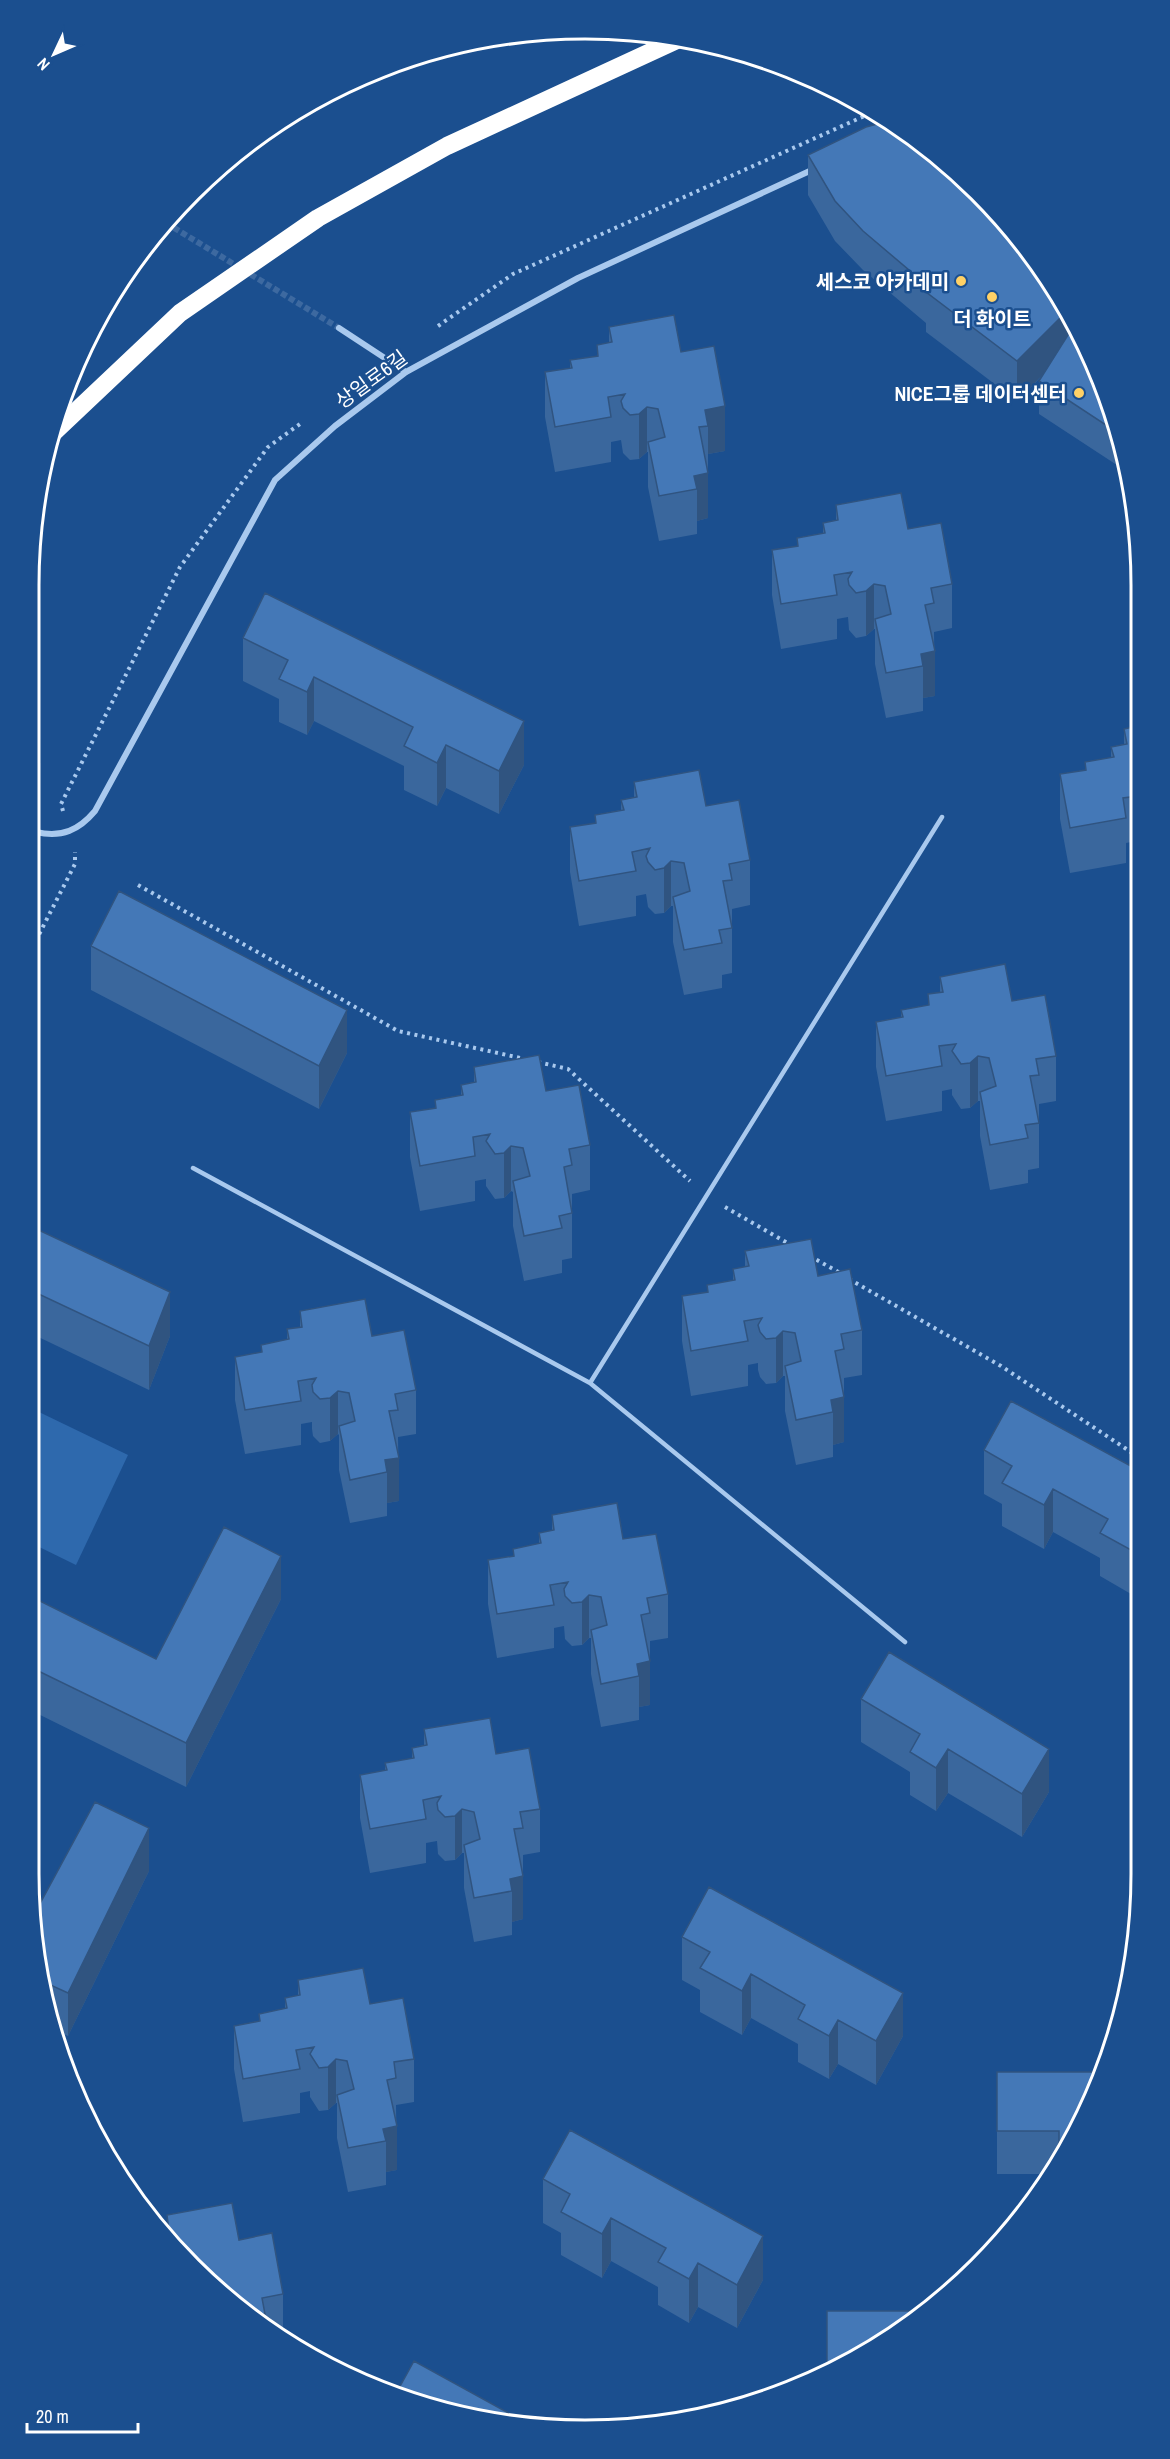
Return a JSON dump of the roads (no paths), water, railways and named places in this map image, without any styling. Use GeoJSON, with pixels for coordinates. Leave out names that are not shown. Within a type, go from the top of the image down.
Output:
{"type":"FeatureCollection","features":[{"type":"Feature","properties":{"kind":"highway"},"geometry":{"type":"LineString","coordinates":[[64,423],[180,313],[318,218],[447,146],[665,45]]}},
{"type":"Feature","properties":{"kind":"street","name":"상일로6길"},"geometry":{"type":"LineString","coordinates":[[39,833],[49,835],[69,832],[83,824],[99,804],[275,480],[335,426],[406,372],[578,278],[818,167]]}},
{"type":"Feature","properties":{"kind":"street"},"geometry":{"type":"LineString","coordinates":[[339,328],[406,372]]}},
{"type":"Feature","properties":{"kind":"lane"},"geometry":{"type":"LineString","coordinates":[[590,1383],[942,817]]}},
{"type":"Feature","properties":{"kind":"lane"},"geometry":{"type":"LineString","coordinates":[[194,1168],[590,1383],[905,1642]]}},
{"type":"Feature","properties":{"kind":"tunnel"},"geometry":{"type":"LineString","coordinates":[[172,227],[339,328]]}},
{"type":"Feature","properties":{"kind":"place","name":"세스코 아카데미"},"geometry":{"type":"Point","coordinates":[961,281]}},
{"type":"Feature","properties":{"kind":"place","name":"더 화이트"},"geometry":{"type":"Point","coordinates":[992,297]}},
{"type":"Feature","properties":{"kind":"place","name":"NICE그룹 데이터센터"},"geometry":{"type":"Point","coordinates":[1079,393]}}]}
